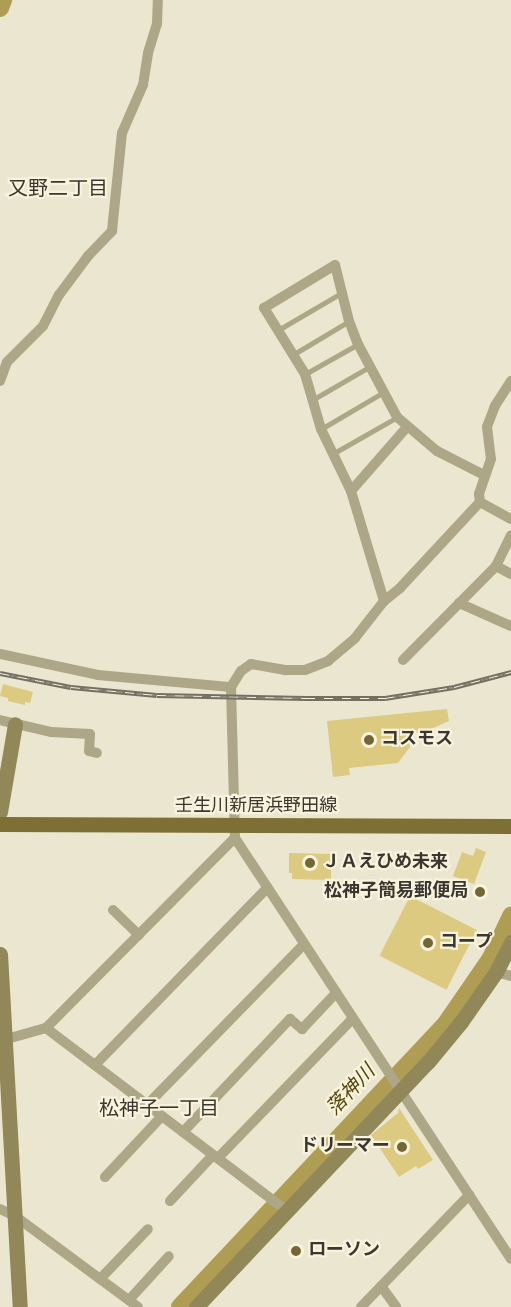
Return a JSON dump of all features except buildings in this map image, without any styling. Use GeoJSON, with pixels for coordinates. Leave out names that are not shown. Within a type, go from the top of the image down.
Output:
{"type":"FeatureCollection","features":[{"type":"Feature","properties":{"kind":"main road","name":"壬生川新居浜野田線"},"geometry":{"type":"LineString","coordinates":[[0,824],[234,832],[511,826]]}},
{"type":"Feature","properties":{"kind":"street"},"geometry":{"type":"LineString","coordinates":[[0,381],[3,358],[43,327],[59,295],[88,256],[112,231],[122,133],[143,85],[148,53],[157,24],[158,0]]}},
{"type":"Feature","properties":{"kind":"street"},"geometry":{"type":"LineString","coordinates":[[384,601],[351,491],[321,429],[305,374],[264,308],[335,265],[349,321],[358,344],[382,393],[397,417],[450,460],[484,475]]}},
{"type":"Feature","properties":{"kind":"street"},"geometry":{"type":"LineString","coordinates":[[511,381],[495,406],[487,427],[490,459],[484,475],[480,502],[400,588],[384,601],[356,638],[328,661],[305,670],[286,670],[251,664],[241,670],[231,687],[234,832],[267,888],[511,1258]]}},
{"type":"Feature","properties":{"kind":"street"},"geometry":{"type":"LineString","coordinates":[[351,491],[407,427]]}},
{"type":"Feature","properties":{"kind":"street"},"geometry":{"type":"LineString","coordinates":[[480,502],[511,519]]}},
{"type":"Feature","properties":{"kind":"street"},"geometry":{"type":"LineString","coordinates":[[403,660],[496,566],[511,534]]}},
{"type":"Feature","properties":{"kind":"street"},"geometry":{"type":"LineString","coordinates":[[496,566],[511,574]]}},
{"type":"Feature","properties":{"kind":"street"},"geometry":{"type":"LineString","coordinates":[[459,603],[511,626]]}},
{"type":"Feature","properties":{"kind":"street"},"geometry":{"type":"LineString","coordinates":[[0,654],[98,675],[231,687]]}},
{"type":"Feature","properties":{"kind":"street"},"geometry":{"type":"LineString","coordinates":[[0,720],[51,732],[90,734],[88,751],[97,753]]}},
{"type":"Feature","properties":{"kind":"street"},"geometry":{"type":"LineString","coordinates":[[0,812],[15,724]]}},
{"type":"Feature","properties":{"kind":"street"},"geometry":{"type":"LineString","coordinates":[[2,1041],[46,1028],[139,934],[234,832]]}},
{"type":"Feature","properties":{"kind":"street"},"geometry":{"type":"LineString","coordinates":[[95,1065],[267,888]]}},
{"type":"Feature","properties":{"kind":"street"},"geometry":{"type":"LineString","coordinates":[[113,910],[139,934]]}},
{"type":"Feature","properties":{"kind":"street"},"geometry":{"type":"LineString","coordinates":[[197,1307],[504,974],[511,942]]}},
{"type":"Feature","properties":{"kind":"street"},"geometry":{"type":"LineString","coordinates":[[147,1105],[304,944]]}},
{"type":"Feature","properties":{"kind":"street"},"geometry":{"type":"LineString","coordinates":[[0,954],[2,1041],[20,1307]]}},
{"type":"Feature","properties":{"kind":"street"},"geometry":{"type":"LineString","coordinates":[[183,1132],[290,1019],[302,1029],[336,993]]}},
{"type":"Feature","properties":{"kind":"street"},"geometry":{"type":"LineString","coordinates":[[170,1201],[353,1018]]}},
{"type":"Feature","properties":{"kind":"street"},"geometry":{"type":"LineString","coordinates":[[46,1028],[286,1209]]}},
{"type":"Feature","properties":{"kind":"street"},"geometry":{"type":"LineString","coordinates":[[105,1177],[162,1116]]}},
{"type":"Feature","properties":{"kind":"street"},"geometry":{"type":"LineString","coordinates":[[361,1307],[469,1195]]}},
{"type":"Feature","properties":{"kind":"street"},"geometry":{"type":"LineString","coordinates":[[0,1209],[15,1216],[133,1304],[169,1256]]}},
{"type":"Feature","properties":{"kind":"street"},"geometry":{"type":"LineString","coordinates":[[100,1279],[148,1229]]}},
{"type":"Feature","properties":{"kind":"street"},"geometry":{"type":"LineString","coordinates":[[381,1286],[396,1307]]}},
{"type":"Feature","properties":{"kind":"lane"},"geometry":{"type":"LineString","coordinates":[[278,330],[341,293]]}},
{"type":"Feature","properties":{"kind":"lane"},"geometry":{"type":"LineString","coordinates":[[293,355],[349,321]]}},
{"type":"Feature","properties":{"kind":"lane"},"geometry":{"type":"LineString","coordinates":[[305,374],[358,344]]}},
{"type":"Feature","properties":{"kind":"lane"},"geometry":{"type":"LineString","coordinates":[[312,400],[369,367]]}},
{"type":"Feature","properties":{"kind":"lane"},"geometry":{"type":"LineString","coordinates":[[321,429],[382,393]]}},
{"type":"Feature","properties":{"kind":"lane"},"geometry":{"type":"LineString","coordinates":[[333,454],[397,417]]}},
{"type":"Feature","properties":{"kind":"waterway"},"geometry":{"type":"LineString","coordinates":[[0,8],[3,0]]}},
{"type":"Feature","properties":{"kind":"waterway","name":"落神川"},"geometry":{"type":"LineString","coordinates":[[180,1307],[445,1025],[491,958],[511,916]]}},
{"type":"Feature","properties":{"kind":"railway"},"geometry":{"type":"LineString","coordinates":[[0,673],[71,687],[157,695],[385,698],[454,687],[511,672]]}},
{"type":"Feature","properties":{"kind":"place","name":"コスモス"},"geometry":{"type":"Point","coordinates":[369,740]}},
{"type":"Feature","properties":{"kind":"place","name":"ＪＡえひめ未来"},"geometry":{"type":"Point","coordinates":[310,863]}},
{"type":"Feature","properties":{"kind":"place","name":"松神子簡易郵便局"},"geometry":{"type":"Point","coordinates":[480,892]}},
{"type":"Feature","properties":{"kind":"place","name":"コープ"},"geometry":{"type":"Point","coordinates":[428,943]}},
{"type":"Feature","properties":{"kind":"place","name":"ドリーマー"},"geometry":{"type":"Point","coordinates":[402,1147]}},
{"type":"Feature","properties":{"kind":"place","name":"ローソン"},"geometry":{"type":"Point","coordinates":[296,1251]}},
{"type":"Feature","properties":{"kind":"district","name":"又野二丁目"},"geometry":{"type":"Point","coordinates":[58,190]}},
{"type":"Feature","properties":{"kind":"district","name":"松神子一丁目"},"geometry":{"type":"Point","coordinates":[159,1110]}}]}
